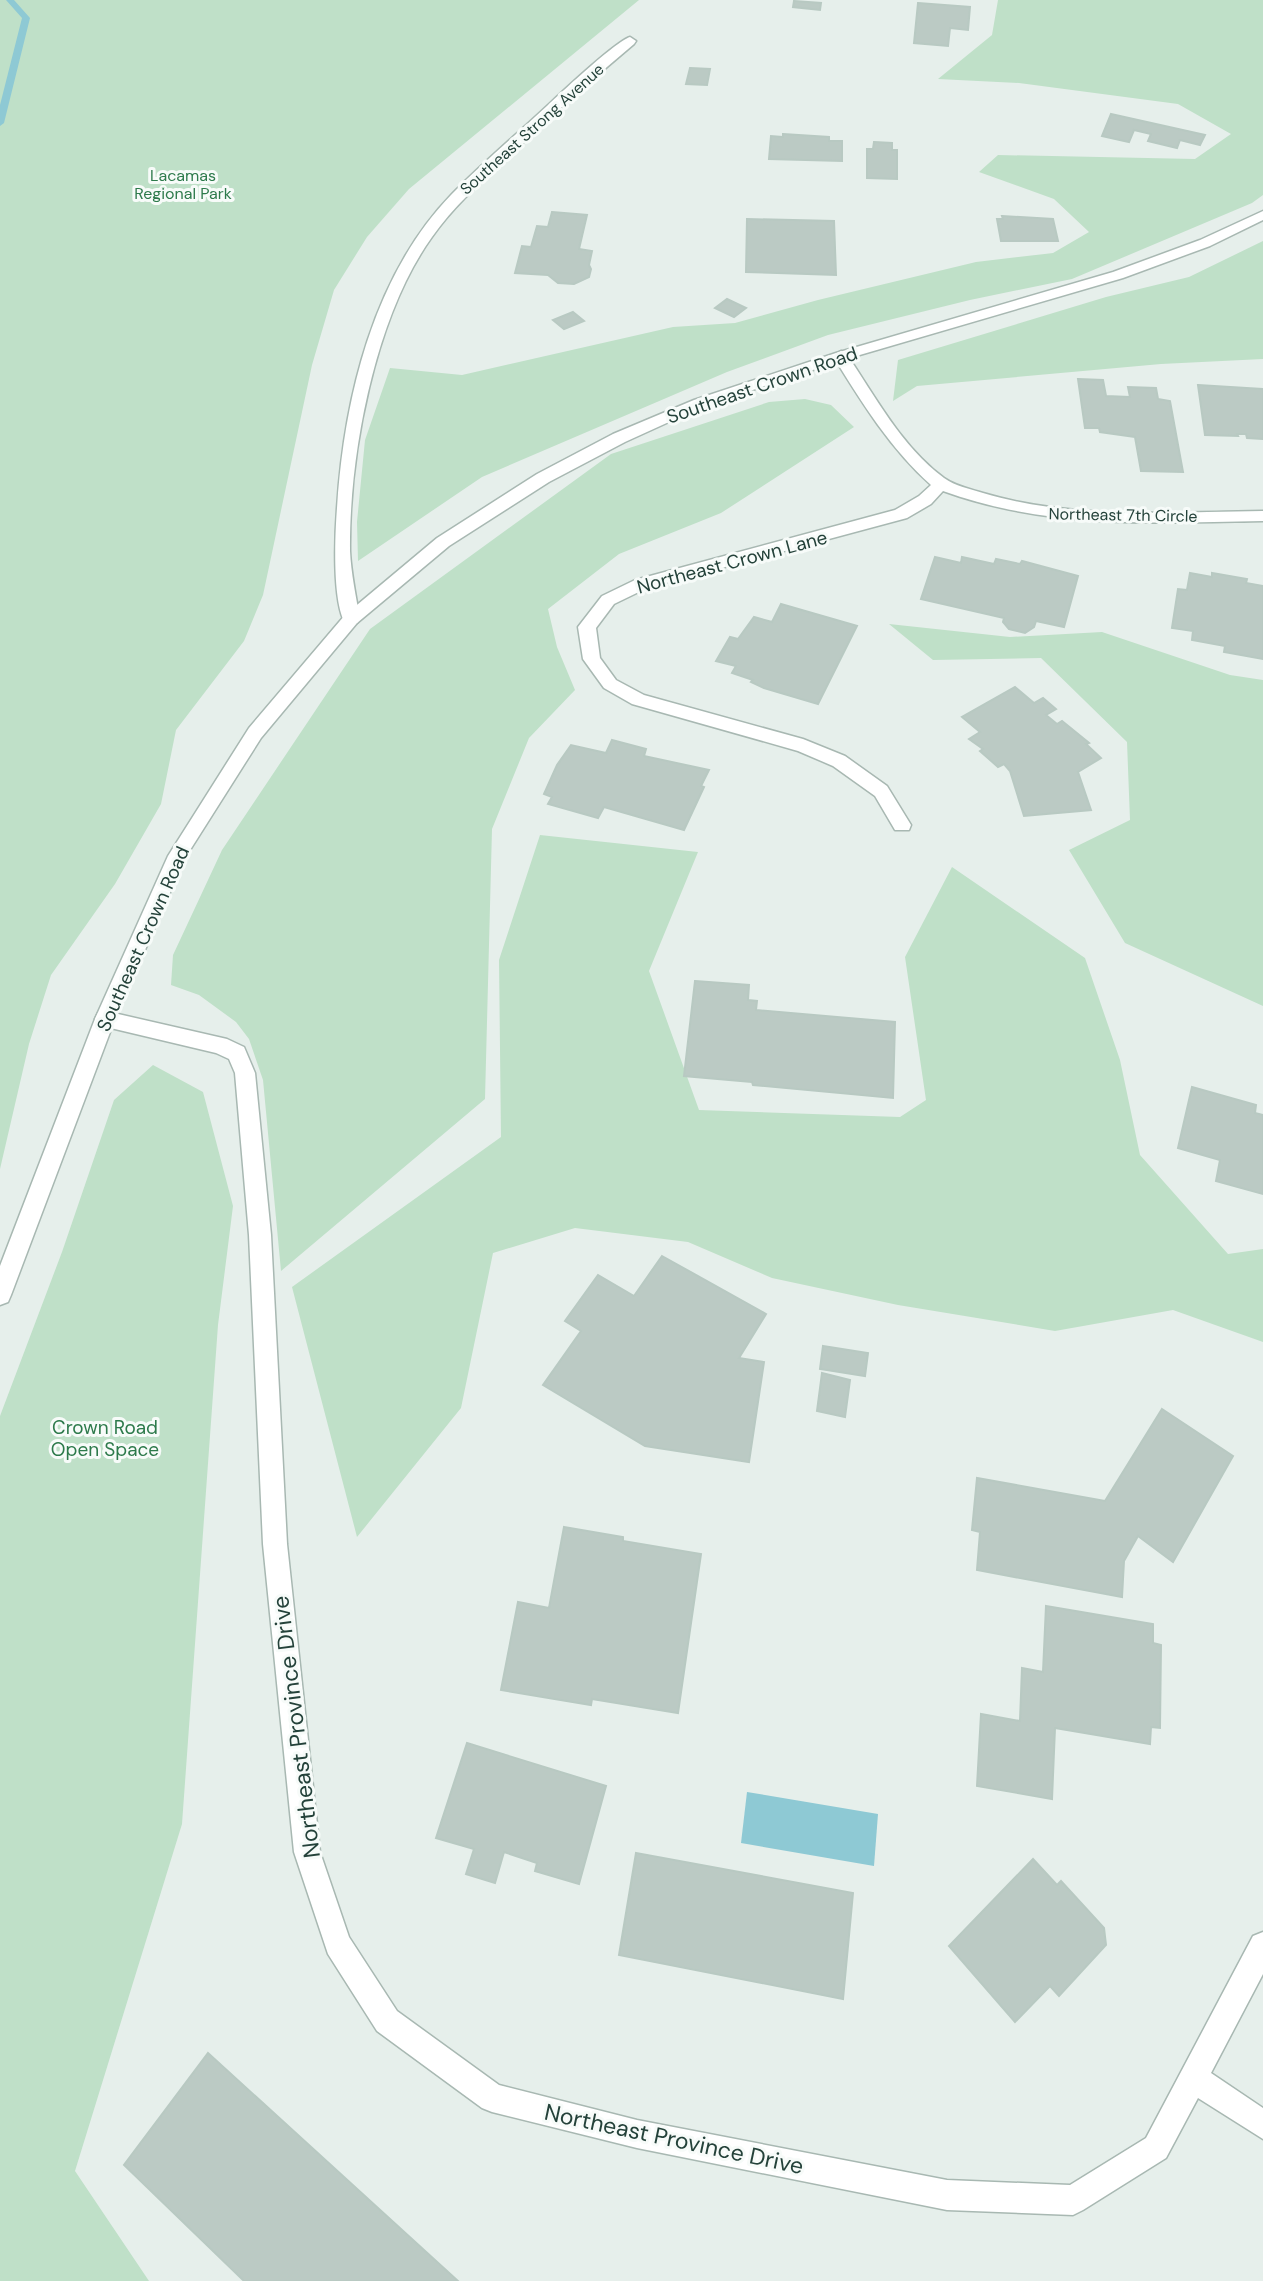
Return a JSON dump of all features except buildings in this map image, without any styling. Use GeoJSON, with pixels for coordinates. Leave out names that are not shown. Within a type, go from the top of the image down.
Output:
{"type":"FeatureCollection","features":[{"type":"Feature","properties":{"kind":"street","name":"Southeast Strong Avenue"},"geometry":{"type":"LineString","coordinates":[[351,619],[342,552],[348,457],[363,375],[401,275],[425,236],[455,198],[563,98],[630,41]]}},
{"type":"Feature","properties":{"kind":"street","name":"Southeast Crown Road"},"geometry":{"type":"LineString","coordinates":[[0,1294],[105,1019],[177,856],[255,733],[351,619],[443,542],[543,478],[619,438],[699,403],[841,356],[1118,275],[1205,243],[1263,215]]}},
{"type":"Feature","properties":{"kind":"street","name":"Northeast 7th Circle"},"geometry":{"type":"LineString","coordinates":[[841,356],[873,409],[910,454],[940,484],[1010,508],[1042,514],[1263,516]]}},
{"type":"Feature","properties":{"kind":"street","name":"Northeast Crown Lane"},"geometry":{"type":"LineString","coordinates":[[902,825],[881,791],[839,761],[803,746],[638,700],[610,684],[592,659],[587,627],[608,600],[641,584],[890,518],[925,500],[940,484]]}},
{"type":"Feature","properties":{"kind":"street","name":"Northeast Province Drive"},"geometry":{"type":"LineString","coordinates":[[105,1019],[220,1045],[237,1053],[245,1073],[260,1235],[275,1544],[307,1852],[338,1944],[387,2021],[492,2098],[637,2134],[947,2195],[1073,2200],[1156,2148],[1263,1946]]}},
{"type":"Feature","properties":{"kind":"street"},"geometry":{"type":"LineString","coordinates":[[1193,2078],[1263,2125]]}},
{"type":"Feature","properties":{"kind":"green space","name":"Lacamas Regional Park"},"geometry":{"type":"Polygon","coordinates":[[[0,0],[639,0],[409,189],[367,237],[334,290],[312,365],[263,595],[244,641],[176,730],[161,804],[115,884],[51,975],[29,1044],[0,1169],[0,0]]]}},
{"type":"Feature","properties":{"kind":"green space"},"geometry":{"type":"Polygon","coordinates":[[[998,0],[1263,0],[1263,195],[1252,203],[1072,279],[970,300],[828,335],[727,372],[482,477],[358,561],[357,522],[365,440],[390,368],[462,375],[673,327],[735,323],[976,262],[1053,253],[1089,232],[1054,199],[979,172],[998,155],[1195,159],[1231,134],[1178,104],[1019,83],[938,79],[992,35],[998,0]]]}},
{"type":"Feature","properties":{"kind":"green space"},"geometry":{"type":"Polygon","coordinates":[[[1263,241],[1263,359],[1161,364],[917,386],[893,401],[898,360],[1106,297],[1189,277],[1263,241]]]}},
{"type":"Feature","properties":{"kind":"green space"},"geometry":{"type":"Polygon","coordinates":[[[805,399],[831,405],[854,427],[721,513],[619,554],[548,609],[557,647],[575,690],[529,738],[492,829],[485,1099],[281,1271],[263,1080],[249,1039],[236,1022],[199,995],[171,985],[173,955],[222,850],[370,629],[611,454],[769,402],[805,399]]]}},
{"type":"Feature","properties":{"kind":"green space"},"geometry":{"type":"Polygon","coordinates":[[[889,624],[1010,637],[1102,632],[1230,675],[1263,680],[1263,1006],[1125,943],[1069,850],[1130,820],[1127,742],[1041,658],[933,660],[889,624]]]}},
{"type":"Feature","properties":{"kind":"green space"},"geometry":{"type":"Polygon","coordinates":[[[540,835],[698,852],[649,971],[699,1110],[900,1117],[926,1100],[905,957],[952,867],[1085,958],[1120,1060],[1140,1155],[1228,1254],[1263,1249],[1263,1342],[1173,1310],[1055,1331],[898,1305],[772,1278],[688,1242],[575,1228],[493,1253],[461,1408],[357,1537],[292,1287],[501,1137],[499,960],[540,835]]]}},
{"type":"Feature","properties":{"kind":"green space","name":"Crown Road Open Space"},"geometry":{"type":"Polygon","coordinates":[[[153,1065],[203,1092],[233,1206],[218,1325],[182,1824],[75,2171],[149,2281],[0,2281],[0,1416],[62,1252],[114,1100],[153,1065]]]}},
{"type":"Feature","properties":{"kind":"water"},"geometry":{"type":"Polygon","coordinates":[[[747,1792],[878,1814],[874,1866],[741,1843],[747,1792]]]}},
{"type":"Feature","properties":{"kind":"waterway"},"geometry":{"type":"LineString","coordinates":[[0,123],[26,18],[10,0]]}}]}
